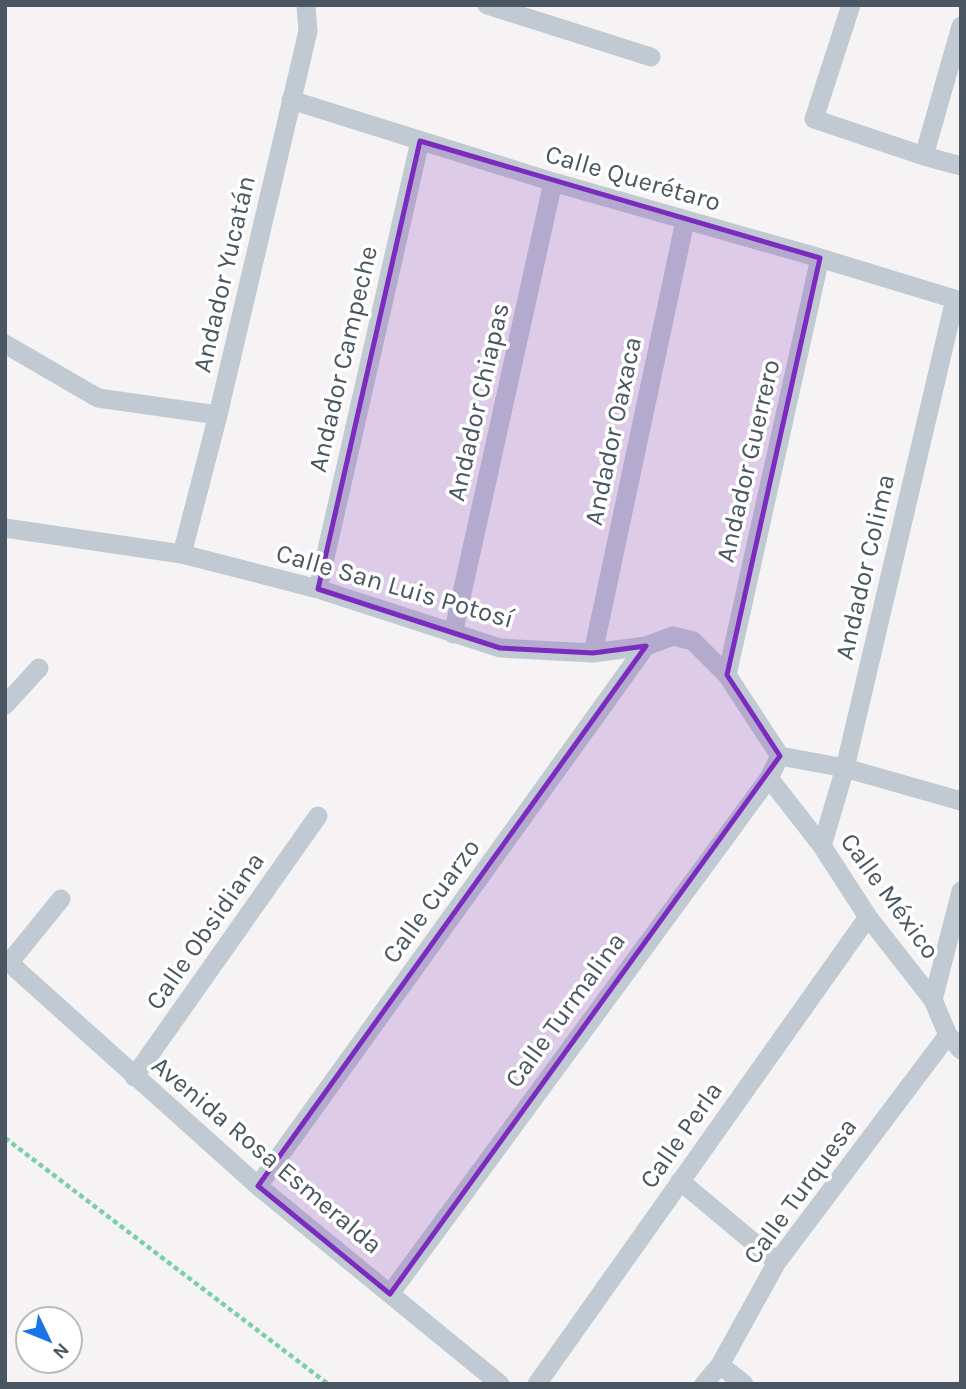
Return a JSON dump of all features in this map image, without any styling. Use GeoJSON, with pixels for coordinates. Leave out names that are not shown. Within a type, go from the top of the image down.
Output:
{"type":"FeatureCollection","features":[{"type":"Feature","properties":{"kind":"street","name":"Andador Yucatán"},"geometry":{"type":"LineString","coordinates":[[182,554],[218,415],[308,30],[306,5]]}},
{"type":"Feature","properties":{"kind":"street"},"geometry":{"type":"LineString","coordinates":[[487,5],[651,57]]}},
{"type":"Feature","properties":{"kind":"street"},"geometry":{"type":"LineString","coordinates":[[851,5],[814,119],[961,166]]}},
{"type":"Feature","properties":{"kind":"street"},"geometry":{"type":"LineString","coordinates":[[924,156],[961,26]]}},
{"type":"Feature","properties":{"kind":"street","name":"Calle Querétaro"},"geometry":{"type":"LineString","coordinates":[[291,100],[553,182],[958,300]]}},
{"type":"Feature","properties":{"kind":"street","name":"Andador Campeche"},"geometry":{"type":"LineString","coordinates":[[318,589],[420,141]]}},
{"type":"Feature","properties":{"kind":"street","name":"Andador Chiapas"},"geometry":{"type":"LineString","coordinates":[[453,634],[553,182]]}},
{"type":"Feature","properties":{"kind":"street","name":"Andador Oaxaca"},"geometry":{"type":"LineString","coordinates":[[593,653],[685,221]]}},
{"type":"Feature","properties":{"kind":"street","name":"Andador Guerrero"},"geometry":{"type":"LineString","coordinates":[[727,675],[820,258]]}},
{"type":"Feature","properties":{"kind":"street","name":"Andador Colima"},"geometry":{"type":"LineString","coordinates":[[822,846],[845,768],[958,300]]}},
{"type":"Feature","properties":{"kind":"street"},"geometry":{"type":"LineString","coordinates":[[5,344],[99,398],[218,415]]}},
{"type":"Feature","properties":{"kind":"street","name":"Calle San Luis Potosí"},"geometry":{"type":"LineString","coordinates":[[5,528],[182,554],[318,589],[500,648],[593,653],[646,646],[673,636],[693,642],[727,675],[780,756]]}},
{"type":"Feature","properties":{"kind":"street","name":"Calle Cuarzo"},"geometry":{"type":"LineString","coordinates":[[258,1186],[646,646]]}},
{"type":"Feature","properties":{"kind":"street"},"geometry":{"type":"LineString","coordinates":[[5,705],[39,668]]}},
{"type":"Feature","properties":{"kind":"street"},"geometry":{"type":"LineString","coordinates":[[780,756],[845,768],[961,801]]}},
{"type":"Feature","properties":{"kind":"street","name":"Calle Turmalina"},"geometry":{"type":"LineString","coordinates":[[390,1294],[769,778],[780,756]]}},
{"type":"Feature","properties":{"kind":"street","name":"Calle México"},"geometry":{"type":"LineString","coordinates":[[769,778],[822,846],[868,917],[933,1000],[954,1042]]}},
{"type":"Feature","properties":{"kind":"street","name":"Calle Obsidiana"},"geometry":{"type":"LineString","coordinates":[[134,1077],[318,816]]}},
{"type":"Feature","properties":{"kind":"street"},"geometry":{"type":"LineString","coordinates":[[933,1000],[961,891]]}},
{"type":"Feature","properties":{"kind":"street"},"geometry":{"type":"LineString","coordinates":[[7,961],[61,899]]}},
{"type":"Feature","properties":{"kind":"street","name":"Calle Perla"},"geometry":{"type":"LineString","coordinates":[[537,1384],[868,917]]}},
{"type":"Feature","properties":{"kind":"street","name":"Avenida Rosa Esmeralda"},"geometry":{"type":"LineString","coordinates":[[7,961],[258,1186],[500,1384]]}},
{"type":"Feature","properties":{"kind":"street","name":"Calle Turquesa"},"geometry":{"type":"LineString","coordinates":[[704,1384],[720,1365],[777,1262],[954,1042]]}},
{"type":"Feature","properties":{"kind":"street"},"geometry":{"type":"LineString","coordinates":[[680,1181],[777,1262]]}},
{"type":"Feature","properties":{"kind":"street"},"geometry":{"type":"LineString","coordinates":[[720,1365],[744,1384]]}},
{"type":"Feature","properties":{"kind":"path"},"geometry":{"type":"LineString","coordinates":[[5,1138],[328,1384]]}},
{"type":"Feature","properties":{"kind":"highlighted area"},"geometry":{"type":"Polygon","coordinates":[[[420,141],[820,258],[727,675],[780,756],[390,1294],[258,1186],[646,646],[593,653],[500,648],[318,589],[420,141]]]}}]}
